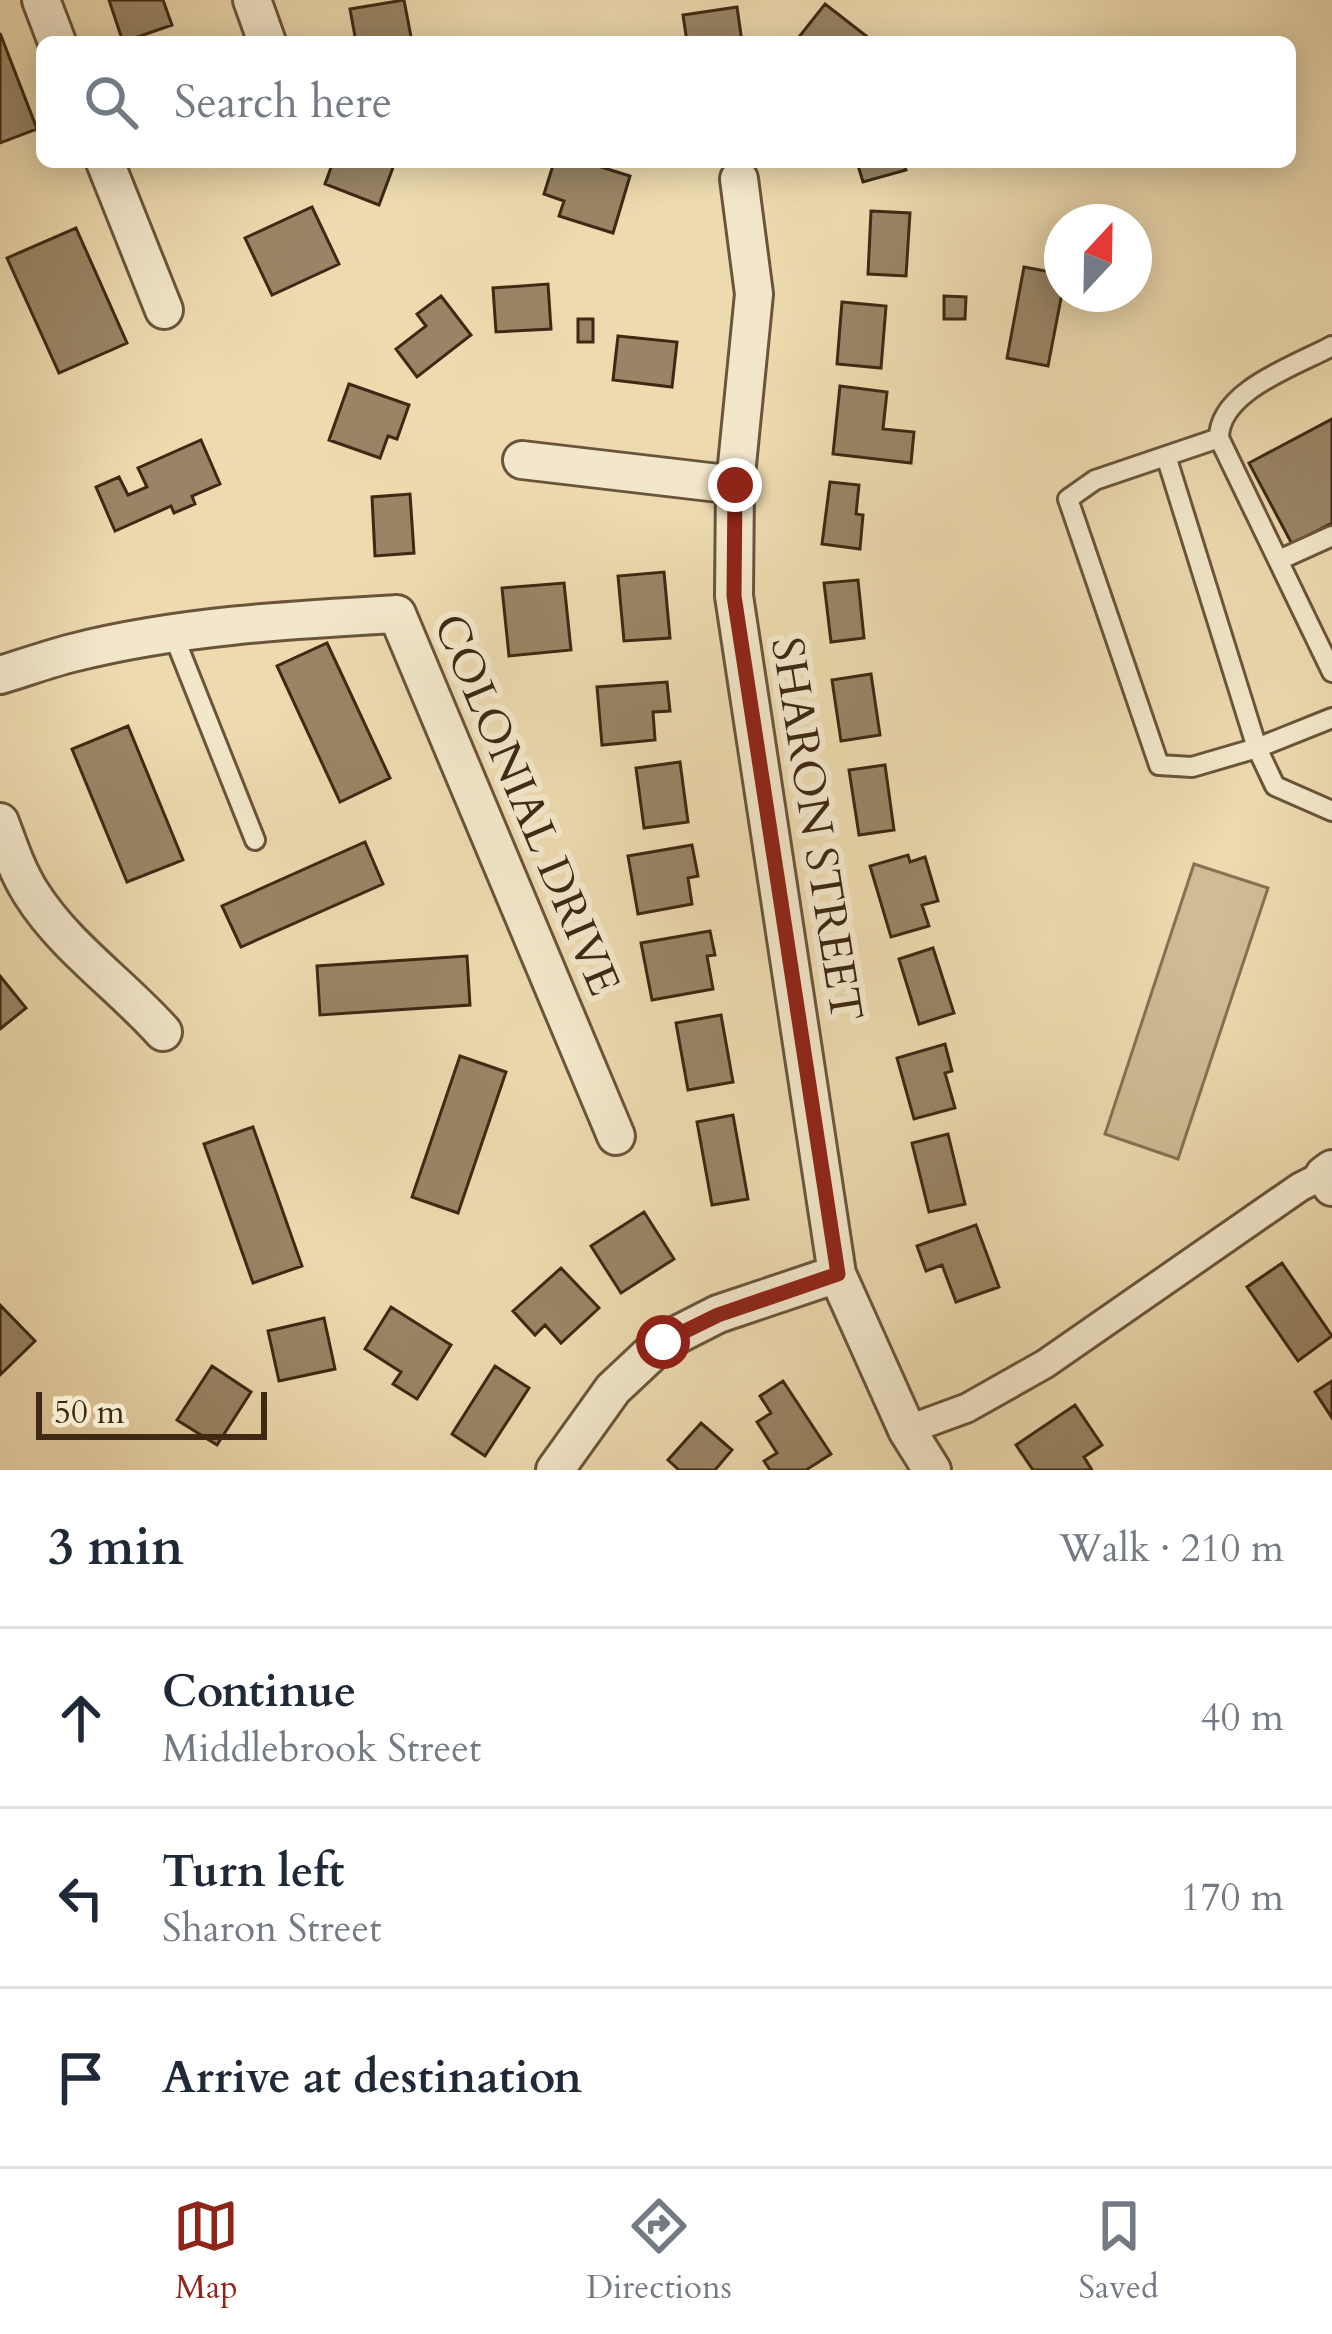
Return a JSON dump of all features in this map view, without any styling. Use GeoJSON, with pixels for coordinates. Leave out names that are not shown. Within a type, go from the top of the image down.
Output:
{"type":"FeatureCollection","features":[{"type":"Feature","properties":{"kind":"street"},"geometry":{"type":"LineString","coordinates":[[40,0],[55,36]]}},
{"type":"Feature","properties":{"kind":"street"},"geometry":{"type":"LineString","coordinates":[[252,0],[265,36]]}},
{"type":"Feature","properties":{"kind":"street"},"geometry":{"type":"LineString","coordinates":[[107,168],[164,310]]}},
{"type":"Feature","properties":{"kind":"street","name":"SHARON STREET"},"geometry":{"type":"LineString","coordinates":[[740,179],[754,294],[735,485],[734,596],[838,1274],[907,1430],[932,1470]]}},
{"type":"Feature","properties":{"kind":"street"},"geometry":{"type":"LineString","coordinates":[[522,460],[735,485]]}},
{"type":"Feature","properties":{"kind":"street","name":"COLONIAL DRIVE"},"geometry":{"type":"LineString","coordinates":[[0,675],[74,652],[172,634],[263,622],[397,614],[616,1136]]}},
{"type":"Feature","properties":{"kind":"street"},"geometry":{"type":"LineString","coordinates":[[0,822],[22,878],[40,907],[163,1032]]}},
{"type":"Feature","properties":{"kind":"street"},"geometry":{"type":"LineString","coordinates":[[907,1430],[967,1408],[1045,1364],[1300,1187],[1329,1177]]}},
{"type":"Feature","properties":{"kind":"street"},"geometry":{"type":"LineString","coordinates":[[555,1470],[613,1389],[663,1342],[718,1315],[838,1274]]}},
{"type":"Feature","properties":{"kind":"lane"},"geometry":{"type":"LineString","coordinates":[[1332,346],[1233,402],[1219,426],[1219,439],[1332,673]]}},
{"type":"Feature","properties":{"kind":"lane"},"geometry":{"type":"LineString","coordinates":[[1219,439],[1095,480],[1068,499],[1160,765],[1192,767],[1332,718]]}},
{"type":"Feature","properties":{"kind":"lane"},"geometry":{"type":"LineString","coordinates":[[1166,456],[1257,748],[1275,786],[1332,811]]}},
{"type":"Feature","properties":{"kind":"lane"},"geometry":{"type":"LineString","coordinates":[[1279,560],[1332,536]]}},
{"type":"Feature","properties":{"kind":"lane"},"geometry":{"type":"LineString","coordinates":[[172,634],[255,840]]}},
{"type":"Feature","properties":{"kind":"shaded area"},"geometry":{"type":"Polygon","coordinates":[[[1194,864],[1268,888],[1178,1159],[1105,1134],[1194,864]]]}},
{"type":"Feature","properties":{"kind":"building"},"geometry":{"type":"Polygon","coordinates":[[[109,0],[163,0],[172,25],[140,36],[121,36],[109,0]]]}},
{"type":"Feature","properties":{"kind":"building"},"geometry":{"type":"Polygon","coordinates":[[[404,0],[411,36],[355,36],[350,9],[404,0]]]}},
{"type":"Feature","properties":{"kind":"building"},"geometry":{"type":"Polygon","coordinates":[[[825,4],[866,36],[800,36],[825,4]]]}},
{"type":"Feature","properties":{"kind":"building"},"geometry":{"type":"Polygon","coordinates":[[[737,7],[741,36],[686,36],[683,15],[737,7]]]}},
{"type":"Feature","properties":{"kind":"building"},"geometry":{"type":"Polygon","coordinates":[[[0,33],[36,129],[0,143],[0,33]]]}},
{"type":"Feature","properties":{"kind":"building"},"geometry":{"type":"Polygon","coordinates":[[[331,168],[393,168],[379,205],[325,184],[331,168]]]}},
{"type":"Feature","properties":{"kind":"building"},"geometry":{"type":"Polygon","coordinates":[[[552,168],[604,168],[630,176],[613,233],[559,216],[564,201],[544,194],[552,168]]]}},
{"type":"Feature","properties":{"kind":"building"},"geometry":{"type":"Polygon","coordinates":[[[859,168],[906,170],[863,182],[859,168]]]}},
{"type":"Feature","properties":{"kind":"building"},"geometry":{"type":"Polygon","coordinates":[[[312,207],[339,264],[272,295],[245,238],[312,207]]]}},
{"type":"Feature","properties":{"kind":"building"},"geometry":{"type":"Polygon","coordinates":[[[871,211],[910,213],[906,276],[868,274],[871,211]]]}},
{"type":"Feature","properties":{"kind":"building"},"geometry":{"type":"Polygon","coordinates":[[[76,228],[127,343],[59,373],[7,258],[76,228]]]}},
{"type":"Feature","properties":{"kind":"building"},"geometry":{"type":"Polygon","coordinates":[[[1024,267],[1044,271],[1044,312],[1058,312],[1048,366],[1007,358],[1024,267]]]}},
{"type":"Feature","properties":{"kind":"building"},"geometry":{"type":"Polygon","coordinates":[[[548,284],[551,329],[496,332],[493,288],[548,284]]]}},
{"type":"Feature","properties":{"kind":"building"},"geometry":{"type":"Polygon","coordinates":[[[441,296],[471,335],[417,377],[396,349],[426,326],[417,314],[441,296]]]}},
{"type":"Feature","properties":{"kind":"building"},"geometry":{"type":"Polygon","coordinates":[[[944,296],[966,297],[965,319],[944,319],[944,296]]]}},
{"type":"Feature","properties":{"kind":"building"},"geometry":{"type":"Polygon","coordinates":[[[842,302],[886,306],[881,368],[837,364],[842,302]]]}},
{"type":"Feature","properties":{"kind":"building"},"geometry":{"type":"Polygon","coordinates":[[[578,319],[593,319],[593,342],[578,342],[578,319]]]}},
{"type":"Feature","properties":{"kind":"building"},"geometry":{"type":"Polygon","coordinates":[[[618,336],[677,342],[672,387],[613,380],[618,336]]]}},
{"type":"Feature","properties":{"kind":"building"},"geometry":{"type":"Polygon","coordinates":[[[349,384],[409,405],[397,439],[388,436],[380,458],[329,440],[349,384]]]}},
{"type":"Feature","properties":{"kind":"building"},"geometry":{"type":"Polygon","coordinates":[[[840,386],[887,392],[883,429],[914,432],[911,463],[833,454],[840,386]]]}},
{"type":"Feature","properties":{"kind":"building"},"geometry":{"type":"Polygon","coordinates":[[[1332,419],[1332,523],[1292,544],[1249,463],[1332,419]]]}},
{"type":"Feature","properties":{"kind":"building"},"geometry":{"type":"Polygon","coordinates":[[[201,440],[220,484],[192,496],[195,504],[174,513],[171,506],[115,531],[96,487],[119,477],[128,495],[147,487],[138,468],[201,440]]]}},
{"type":"Feature","properties":{"kind":"building"},"geometry":{"type":"Polygon","coordinates":[[[830,482],[859,485],[860,549],[822,544],[830,482]]]}},
{"type":"Feature","properties":{"kind":"building"},"geometry":{"type":"Polygon","coordinates":[[[410,494],[414,553],[375,556],[372,497],[410,494]]]}},
{"type":"Feature","properties":{"kind":"building"},"geometry":{"type":"Polygon","coordinates":[[[664,572],[670,638],[624,641],[618,576],[664,572]]]}},
{"type":"Feature","properties":{"kind":"building"},"geometry":{"type":"Polygon","coordinates":[[[858,580],[864,638],[831,642],[824,583],[858,580]]]}},
{"type":"Feature","properties":{"kind":"building"},"geometry":{"type":"Polygon","coordinates":[[[564,583],[571,650],[509,656],[502,588],[564,583]]]}},
{"type":"Feature","properties":{"kind":"building"},"geometry":{"type":"Polygon","coordinates":[[[327,643],[390,778],[340,802],[277,666],[327,643]]]}},
{"type":"Feature","properties":{"kind":"building"},"geometry":{"type":"Polygon","coordinates":[[[871,674],[880,735],[841,741],[832,680],[871,674]]]}},
{"type":"Feature","properties":{"kind":"building"},"geometry":{"type":"Polygon","coordinates":[[[667,682],[670,711],[653,712],[655,740],[602,745],[597,687],[667,682]]]}},
{"type":"Feature","properties":{"kind":"building"},"geometry":{"type":"Polygon","coordinates":[[[128,726],[183,860],[127,882],[72,749],[128,726]]]}},
{"type":"Feature","properties":{"kind":"building"},"geometry":{"type":"Polygon","coordinates":[[[680,762],[688,822],[644,828],[636,768],[680,762]]]}},
{"type":"Feature","properties":{"kind":"building"},"geometry":{"type":"Polygon","coordinates":[[[885,765],[894,830],[859,835],[849,770],[885,765]]]}},
{"type":"Feature","properties":{"kind":"building"},"geometry":{"type":"Polygon","coordinates":[[[365,842],[383,884],[241,947],[222,906],[365,842]]]}},
{"type":"Feature","properties":{"kind":"building"},"geometry":{"type":"Polygon","coordinates":[[[692,845],[698,876],[688,878],[692,904],[638,914],[628,856],[692,845]]]}},
{"type":"Feature","properties":{"kind":"building"},"geometry":{"type":"Polygon","coordinates":[[[908,855],[910,862],[925,857],[938,901],[922,905],[929,926],[891,937],[870,866],[908,855]]]}},
{"type":"Feature","properties":{"kind":"building"},"geometry":{"type":"Polygon","coordinates":[[[710,931],[715,955],[707,956],[713,989],[652,1000],[641,943],[710,931]]]}},
{"type":"Feature","properties":{"kind":"building"},"geometry":{"type":"Polygon","coordinates":[[[933,948],[954,1013],[919,1024],[899,959],[933,948]]]}},
{"type":"Feature","properties":{"kind":"building"},"geometry":{"type":"Polygon","coordinates":[[[467,956],[470,1005],[320,1015],[317,966],[467,956]]]}},
{"type":"Feature","properties":{"kind":"building"},"geometry":{"type":"Polygon","coordinates":[[[0,976],[26,1008],[0,1029],[0,976]]]}},
{"type":"Feature","properties":{"kind":"building"},"geometry":{"type":"Polygon","coordinates":[[[721,1015],[733,1082],[688,1090],[676,1023],[721,1015]]]}},
{"type":"Feature","properties":{"kind":"building"},"geometry":{"type":"Polygon","coordinates":[[[945,1044],[952,1071],[945,1073],[955,1108],[914,1119],[897,1058],[945,1044]]]}},
{"type":"Feature","properties":{"kind":"building"},"geometry":{"type":"Polygon","coordinates":[[[460,1056],[506,1072],[458,1213],[412,1197],[460,1056]]]}},
{"type":"Feature","properties":{"kind":"building"},"geometry":{"type":"Polygon","coordinates":[[[733,1115],[748,1199],[712,1205],[697,1122],[733,1115]]]}},
{"type":"Feature","properties":{"kind":"building"},"geometry":{"type":"Polygon","coordinates":[[[253,1127],[302,1266],[253,1283],[204,1144],[253,1127]]]}},
{"type":"Feature","properties":{"kind":"building"},"geometry":{"type":"Polygon","coordinates":[[[948,1134],[965,1204],[929,1212],[912,1143],[948,1134]]]}},
{"type":"Feature","properties":{"kind":"building"},"geometry":{"type":"Polygon","coordinates":[[[644,1212],[674,1259],[621,1293],[591,1246],[644,1212]]]}},
{"type":"Feature","properties":{"kind":"building"},"geometry":{"type":"Polygon","coordinates":[[[976,1225],[999,1287],[956,1302],[942,1265],[926,1271],[917,1246],[976,1225]]]}},
{"type":"Feature","properties":{"kind":"building"},"geometry":{"type":"Polygon","coordinates":[[[1282,1263],[1332,1336],[1298,1361],[1247,1287],[1282,1263]]]}},
{"type":"Feature","properties":{"kind":"building"},"geometry":{"type":"Polygon","coordinates":[[[561,1268],[599,1308],[561,1343],[545,1325],[535,1335],[513,1311],[561,1268]]]}},
{"type":"Feature","properties":{"kind":"building"},"geometry":{"type":"Polygon","coordinates":[[[0,1305],[35,1341],[0,1375],[0,1305]]]}},
{"type":"Feature","properties":{"kind":"building"},"geometry":{"type":"Polygon","coordinates":[[[391,1307],[451,1345],[417,1399],[393,1384],[401,1372],[365,1349],[391,1307]]]}},
{"type":"Feature","properties":{"kind":"building"},"geometry":{"type":"Polygon","coordinates":[[[324,1318],[335,1369],[279,1381],[268,1331],[324,1318]]]}},
{"type":"Feature","properties":{"kind":"building"},"geometry":{"type":"Polygon","coordinates":[[[212,1366],[251,1392],[217,1445],[177,1420],[212,1366]]]}},
{"type":"Feature","properties":{"kind":"building"},"geometry":{"type":"Polygon","coordinates":[[[495,1366],[529,1388],[485,1456],[452,1434],[495,1366]]]}},
{"type":"Feature","properties":{"kind":"building"},"geometry":{"type":"Polygon","coordinates":[[[783,1381],[831,1454],[806,1470],[770,1470],[764,1461],[777,1453],[757,1422],[771,1413],[760,1396],[783,1381]]]}},
{"type":"Feature","properties":{"kind":"building"},"geometry":{"type":"Polygon","coordinates":[[[1332,1381],[1332,1418],[1315,1392],[1332,1381]]]}},
{"type":"Feature","properties":{"kind":"building"},"geometry":{"type":"Polygon","coordinates":[[[1075,1405],[1102,1445],[1084,1457],[1092,1470],[1033,1470],[1016,1445],[1075,1405]]]}},
{"type":"Feature","properties":{"kind":"building"},"geometry":{"type":"Polygon","coordinates":[[[701,1423],[732,1450],[715,1470],[679,1470],[668,1460],[701,1423]]]}},
{"type":"Feature","properties":{"kind":"route"},"geometry":{"type":"LineString","coordinates":[[663,1342],[718,1315],[838,1274],[734,596],[735,485]]}}]}
